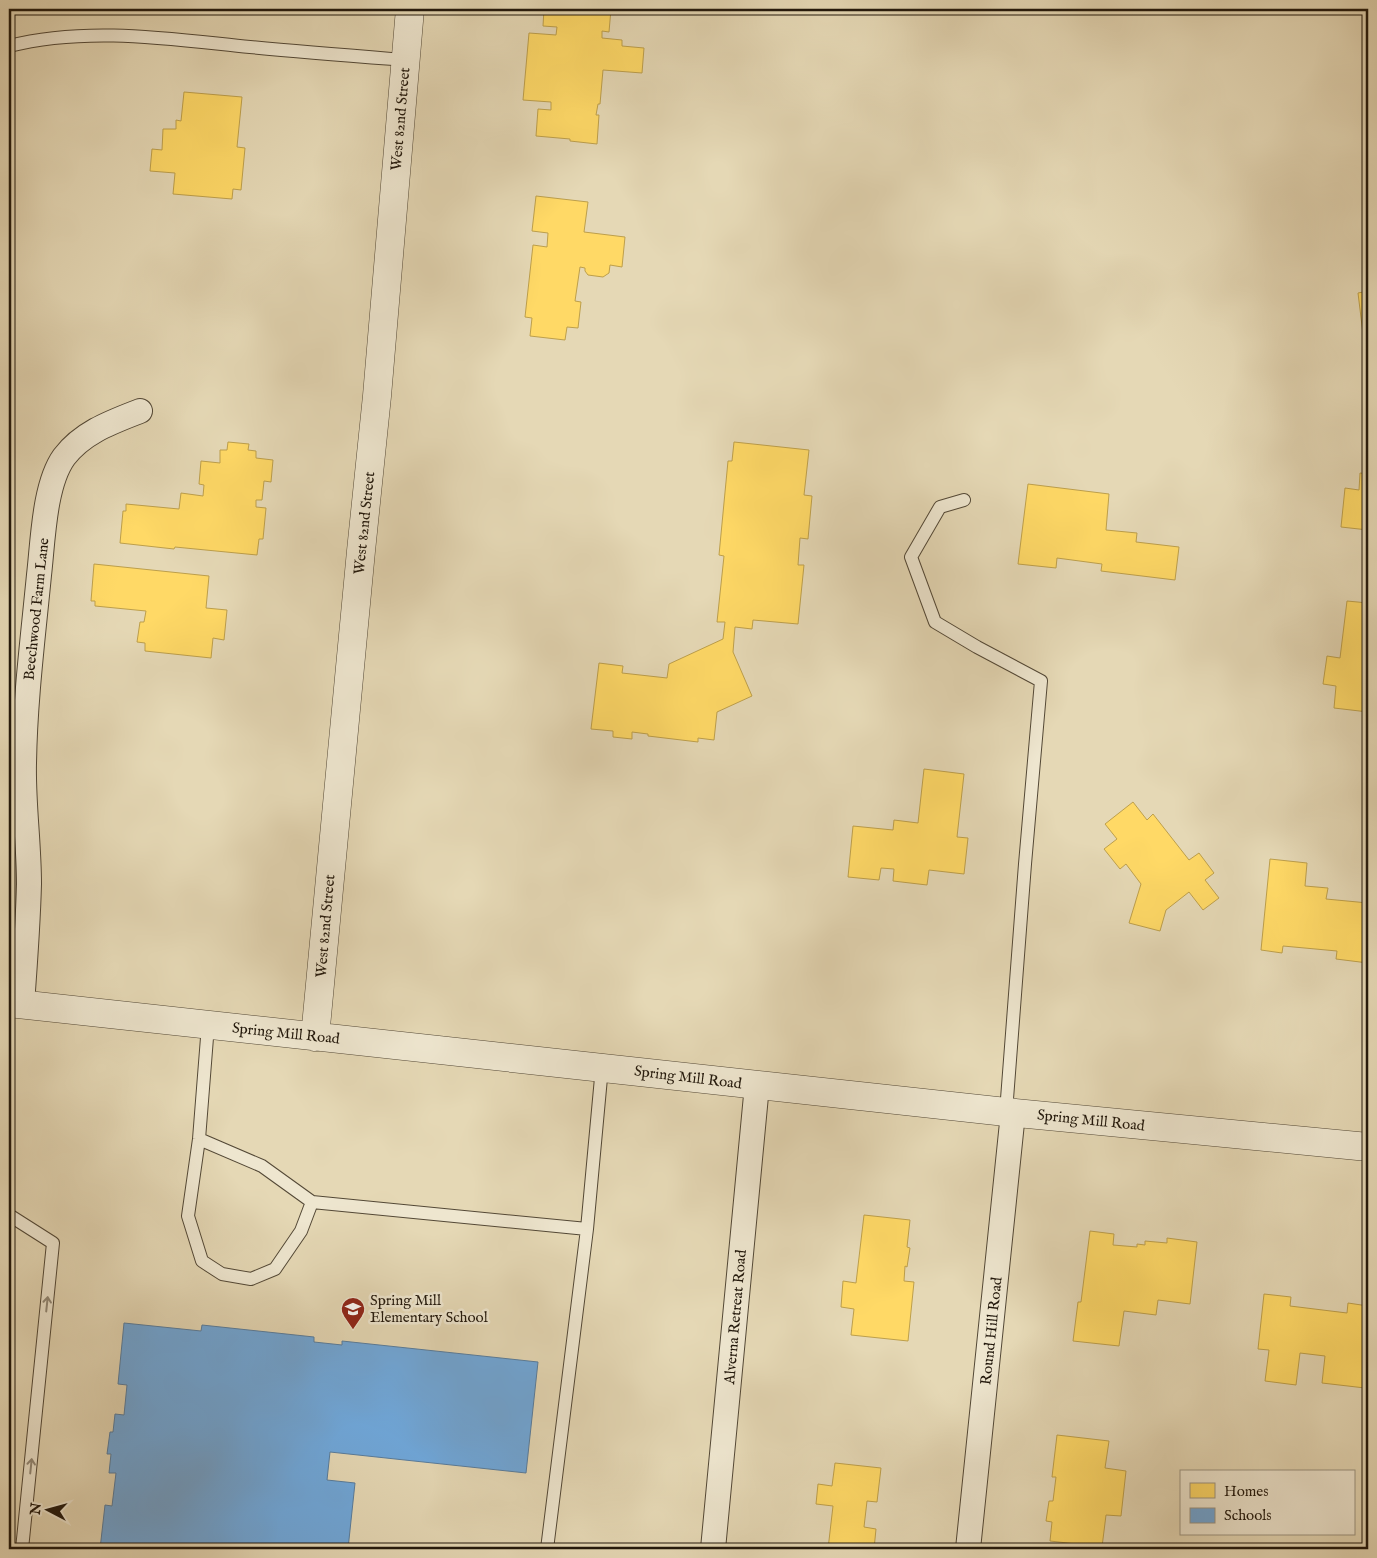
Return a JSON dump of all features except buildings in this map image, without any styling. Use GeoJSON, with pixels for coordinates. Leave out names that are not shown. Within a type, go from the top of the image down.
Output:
{"type":"FeatureCollection","features":[{"type":"Feature","properties":{"kind":"street","name":"West 82nd Street"},"geometry":{"type":"LineString","coordinates":[[315,1037],[377,396],[410,9]]}},
{"type":"Feature","properties":{"kind":"street","name":"Beechwood Farm Lane"},"geometry":{"type":"LineString","coordinates":[[15,1004],[29,883],[24,765],[26,713],[30,657],[47,509],[54,476],[64,458],[80,440],[100,426],[140,410]]}},
{"type":"Feature","properties":{"kind":"street","name":"Spring Mill Road"},"geometry":{"type":"LineString","coordinates":[[15,1004],[1010,1112],[1368,1148]]}},
{"type":"Feature","properties":{"kind":"street","name":"Alverna Retreat Road"},"geometry":{"type":"LineString","coordinates":[[713,1549],[757,1085]]}},
{"type":"Feature","properties":{"kind":"street","name":"Round Hill Road"},"geometry":{"type":"LineString","coordinates":[[968,1549],[1010,1112]]}},
{"type":"Feature","properties":{"kind":"lane"},"geometry":{"type":"LineString","coordinates":[[9,46],[27,41],[82,35],[153,37],[405,60]]}},
{"type":"Feature","properties":{"kind":"lane"},"geometry":{"type":"LineString","coordinates":[[964,500],[940,507],[911,557],[935,622],[1041,681],[1025,864],[1010,1112]]}},
{"type":"Feature","properties":{"kind":"lane"},"geometry":{"type":"LineString","coordinates":[[208,1025],[199,1139],[188,1216],[202,1261],[222,1274],[252,1279],[275,1269],[301,1231],[312,1202]]}},
{"type":"Feature","properties":{"kind":"lane"},"geometry":{"type":"LineString","coordinates":[[548,1549],[587,1229],[602,1067]]}},
{"type":"Feature","properties":{"kind":"lane"},"geometry":{"type":"LineString","coordinates":[[199,1139],[262,1166],[312,1202],[587,1229]]}},
{"type":"Feature","properties":{"kind":"lane"},"geometry":{"type":"LineString","coordinates":[[9,1215],[54,1243],[22,1549]]}},
{"type":"Feature","properties":{"kind":"place","name":"Spring Mill Elementary School"},"geometry":{"type":"Point","coordinates":[353,1330]}}]}
